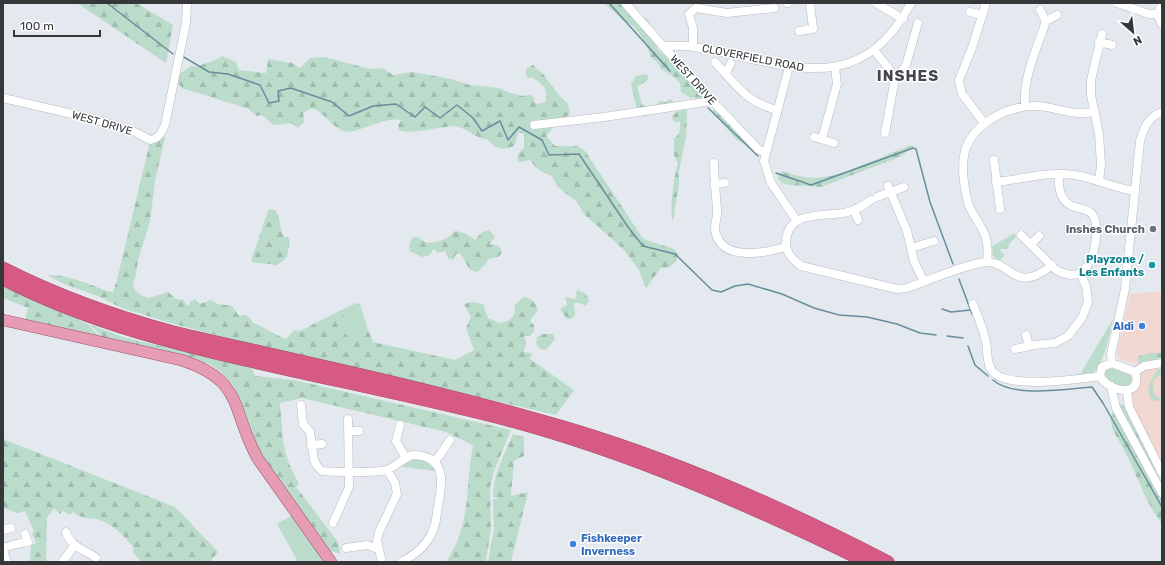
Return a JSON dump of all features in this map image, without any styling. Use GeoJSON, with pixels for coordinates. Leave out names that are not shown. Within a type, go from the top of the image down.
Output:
{"type":"FeatureCollection","features":[{"type":"Feature","properties":{"kind":"highway"},"geometry":{"type":"LineString","coordinates":[[3,268],[81,304],[140,323],[173,332],[422,389],[572,429],[714,480],[789,513],[888,562]]}},
{"type":"Feature","properties":{"kind":"highway"},"geometry":{"type":"LineString","coordinates":[[3,279],[54,303],[95,319],[158,339],[502,419],[570,439],[659,470],[753,508],[866,562]]}},
{"type":"Feature","properties":{"kind":"main road"},"geometry":{"type":"LineString","coordinates":[[3,320],[180,360],[199,366],[214,374],[233,398],[252,448],[258,458],[331,562]]}},
{"type":"Feature","properties":{"kind":"street","name":"WEST DRIVE"},"geometry":{"type":"LineString","coordinates":[[3,98],[94,119],[135,132],[150,140],[156,138],[161,135],[165,125],[186,23],[187,3]]}},
{"type":"Feature","properties":{"kind":"street","name":"WEST DRIVE"},"geometry":{"type":"LineString","coordinates":[[625,3],[712,101],[758,149],[765,154]]}},
{"type":"Feature","properties":{"kind":"street"},"geometry":{"type":"LineString","coordinates":[[799,31],[813,29],[810,3]]}},
{"type":"Feature","properties":{"kind":"street"},"geometry":{"type":"LineString","coordinates":[[876,3],[903,19]]}},
{"type":"Feature","properties":{"kind":"street","name":"CLOVERFIELD ROAD"},"geometry":{"type":"LineString","coordinates":[[664,46],[693,46],[789,67],[818,69],[835,67],[874,50],[894,31],[903,19],[911,3]]}},
{"type":"Feature","properties":{"kind":"street"},"geometry":{"type":"LineString","coordinates":[[985,124],[966,100],[960,88],[961,73],[972,48],[986,3]]}},
{"type":"Feature","properties":{"kind":"street"},"geometry":{"type":"LineString","coordinates":[[1117,3],[1149,14],[1157,14]]}},
{"type":"Feature","properties":{"kind":"street"},"geometry":{"type":"LineString","coordinates":[[1157,14],[1162,5]]}},
{"type":"Feature","properties":{"kind":"street"},"geometry":{"type":"LineString","coordinates":[[693,46],[693,28],[689,14],[691,10],[696,8],[714,7],[727,13],[762,6],[774,8]]}},
{"type":"Feature","properties":{"kind":"street"},"geometry":{"type":"LineString","coordinates":[[1040,10],[1046,20]]}},
{"type":"Feature","properties":{"kind":"street"},"geometry":{"type":"LineString","coordinates":[[970,12],[982,16]]}},
{"type":"Feature","properties":{"kind":"street"},"geometry":{"type":"LineString","coordinates":[[1157,14],[1162,24]]}},
{"type":"Feature","properties":{"kind":"street"},"geometry":{"type":"LineString","coordinates":[[1025,106],[1025,87],[1027,77],[1046,20],[1057,15]]}},
{"type":"Feature","properties":{"kind":"street"},"geometry":{"type":"LineString","coordinates":[[893,77],[901,72],[906,65],[918,23]]}},
{"type":"Feature","properties":{"kind":"street"},"geometry":{"type":"LineString","coordinates":[[906,33],[914,35]]}},
{"type":"Feature","properties":{"kind":"street"},"geometry":{"type":"LineString","coordinates":[[1099,181],[1101,165],[1099,134],[1091,95],[1090,80],[1102,34]]}},
{"type":"Feature","properties":{"kind":"street"},"geometry":{"type":"LineString","coordinates":[[1099,42],[1112,45]]}},
{"type":"Feature","properties":{"kind":"street"},"geometry":{"type":"LineString","coordinates":[[874,50],[893,77],[894,84],[885,133]]}},
{"type":"Feature","properties":{"kind":"street"},"geometry":{"type":"LineString","coordinates":[[715,62],[748,98],[762,106],[777,110]]}},
{"type":"Feature","properties":{"kind":"street"},"geometry":{"type":"LineString","coordinates":[[726,74],[731,63]]}},
{"type":"Feature","properties":{"kind":"street"},"geometry":{"type":"LineString","coordinates":[[789,67],[765,154],[764,166],[771,183],[797,221]]}},
{"type":"Feature","properties":{"kind":"street"},"geometry":{"type":"LineString","coordinates":[[834,143],[818,138],[837,84],[835,67]]}},
{"type":"Feature","properties":{"kind":"street"},"geometry":{"type":"LineString","coordinates":[[534,125],[604,117],[712,101]]}},
{"type":"Feature","properties":{"kind":"street"},"geometry":{"type":"LineString","coordinates":[[987,262],[988,245],[968,203],[963,169],[964,155],[969,142],[985,124],[1004,112],[1025,106],[1046,106],[1075,113],[1095,112]]}},
{"type":"Feature","properties":{"kind":"street"},"geometry":{"type":"LineString","coordinates":[[1112,363],[1111,354],[1125,289],[1134,191],[1143,132],[1152,118],[1162,112]]}},
{"type":"Feature","properties":{"kind":"street"},"geometry":{"type":"LineString","coordinates":[[994,160],[1000,209]]}},
{"type":"Feature","properties":{"kind":"street"},"geometry":{"type":"LineString","coordinates":[[714,163],[714,184],[717,208],[715,228],[717,235],[726,246],[739,253],[749,254],[786,247]]}},
{"type":"Feature","properties":{"kind":"street"},"geometry":{"type":"LineString","coordinates":[[996,182],[1042,174],[1076,175],[1134,191]]}},
{"type":"Feature","properties":{"kind":"street"},"geometry":{"type":"LineString","coordinates":[[1021,235],[1063,274],[1072,275],[1080,273],[1090,262],[1097,229],[1096,220],[1085,209],[1072,206],[1063,198],[1060,191],[1059,174]]}},
{"type":"Feature","properties":{"kind":"street"},"geometry":{"type":"LineString","coordinates":[[714,184],[725,184]]}},
{"type":"Feature","properties":{"kind":"street"},"geometry":{"type":"LineString","coordinates":[[904,187],[889,189],[854,210],[845,213],[808,216],[797,221],[791,226],[787,234],[786,247],[794,261],[802,266],[897,289],[907,288],[960,269],[987,262],[1001,266],[1023,278],[1036,276],[1052,265]]}},
{"type":"Feature","properties":{"kind":"street"},"geometry":{"type":"LineString","coordinates":[[889,189],[907,231],[914,261],[924,282]]}},
{"type":"Feature","properties":{"kind":"street"},"geometry":{"type":"LineString","coordinates":[[854,210],[858,220]]}},
{"type":"Feature","properties":{"kind":"street"},"geometry":{"type":"LineString","coordinates":[[1031,244],[1039,236]]}},
{"type":"Feature","properties":{"kind":"street"},"geometry":{"type":"LineString","coordinates":[[911,248],[934,240]]}},
{"type":"Feature","properties":{"kind":"street"},"geometry":{"type":"LineString","coordinates":[[1015,349],[1029,346],[1055,344],[1062,340],[1082,318],[1088,302],[1088,294],[1080,273]]}},
{"type":"Feature","properties":{"kind":"street"},"geometry":{"type":"LineString","coordinates":[[973,304],[986,342],[990,367],[995,374],[1002,378],[1021,381],[1056,380],[1100,376]]}},
{"type":"Feature","properties":{"kind":"street"},"geometry":{"type":"LineString","coordinates":[[1026,335],[1029,346]]}},
{"type":"Feature","properties":{"kind":"street"},"geometry":{"type":"LineString","coordinates":[[1127,391],[1111,386],[1102,380],[1100,376],[1102,367],[1112,363],[1135,372]]}},
{"type":"Feature","properties":{"kind":"street"},"geometry":{"type":"LineString","coordinates":[[1135,372],[1144,366],[1162,363]]}},
{"type":"Feature","properties":{"kind":"street"},"geometry":{"type":"LineString","coordinates":[[1127,391],[1136,385],[1137,378],[1135,372]]}},
{"type":"Feature","properties":{"kind":"street"},"geometry":{"type":"LineString","coordinates":[[1111,386],[1116,408],[1162,493]]}},
{"type":"Feature","properties":{"kind":"street"},"geometry":{"type":"LineString","coordinates":[[1127,391],[1129,407],[1162,474]]}},
{"type":"Feature","properties":{"kind":"street"},"geometry":{"type":"LineString","coordinates":[[302,405],[303,424],[310,432],[314,460],[319,469],[325,471],[387,470],[406,458],[419,455],[426,456],[435,462],[440,469],[441,478],[436,520],[433,530],[425,545],[417,553],[402,562]]}},
{"type":"Feature","properties":{"kind":"street"},"geometry":{"type":"LineString","coordinates":[[333,523],[349,490],[348,419]]}},
{"type":"Feature","properties":{"kind":"street"},"geometry":{"type":"LineString","coordinates":[[400,426],[396,440],[406,458]]}},
{"type":"Feature","properties":{"kind":"street"},"geometry":{"type":"LineString","coordinates":[[348,431],[359,431]]}},
{"type":"Feature","properties":{"kind":"street"},"geometry":{"type":"LineString","coordinates":[[435,462],[450,440]]}},
{"type":"Feature","properties":{"kind":"street"},"geometry":{"type":"LineString","coordinates":[[312,444],[322,444]]}},
{"type":"Feature","properties":{"kind":"street"},"geometry":{"type":"LineString","coordinates":[[382,562],[378,549],[379,532],[397,494],[395,482],[387,470]]}},
{"type":"Feature","properties":{"kind":"street"},"geometry":{"type":"LineString","coordinates":[[66,532],[68,540],[82,551],[89,552],[96,558]]}},
{"type":"Feature","properties":{"kind":"street"},"geometry":{"type":"LineString","coordinates":[[7,562],[3,551],[16,544],[28,542],[25,534]]}},
{"type":"Feature","properties":{"kind":"street"},"geometry":{"type":"LineString","coordinates":[[62,562],[75,545]]}},
{"type":"Feature","properties":{"kind":"street"},"geometry":{"type":"LineString","coordinates":[[346,548],[367,545],[378,549]]}},
{"type":"Feature","properties":{"kind":"shaded area"},"geometry":{"type":"Polygon","coordinates":[[[1162,291],[1162,467],[1129,399],[1138,378],[1134,363],[1123,361],[1118,356],[1117,351],[1130,294],[1162,291]]]}},
{"type":"Feature","properties":{"kind":"green space"},"geometry":{"type":"Polygon","coordinates":[[[77,3],[136,3],[173,25],[166,63],[77,3]]]}},
{"type":"Feature","properties":{"kind":"green space"},"geometry":{"type":"Polygon","coordinates":[[[604,3],[623,3],[648,20],[658,50],[678,66],[679,70],[686,75],[686,78],[695,78],[698,95],[704,96],[705,99],[695,100],[695,97],[691,98],[681,92],[680,83],[673,76],[661,69],[658,63],[651,57],[643,39],[633,26],[624,21],[604,3]]]}},
{"type":"Feature","properties":{"kind":"green space"},"geometry":{"type":"Polygon","coordinates":[[[222,56],[236,62],[239,70],[266,73],[268,59],[292,63],[300,68],[310,58],[324,57],[370,69],[383,68],[393,75],[412,72],[451,79],[470,85],[500,88],[507,92],[522,96],[531,95],[534,98],[534,102],[538,104],[545,102],[546,91],[540,83],[533,78],[526,76],[526,69],[533,65],[543,74],[568,104],[570,114],[555,125],[546,136],[555,146],[577,146],[585,151],[642,237],[646,240],[674,249],[678,255],[676,262],[670,267],[661,268],[646,288],[639,270],[624,250],[585,215],[577,202],[558,187],[552,176],[540,170],[530,160],[519,162],[517,160],[518,154],[524,148],[524,133],[518,133],[515,145],[503,149],[496,147],[487,139],[453,126],[410,132],[399,130],[398,125],[401,120],[386,121],[348,132],[339,129],[315,109],[310,109],[303,113],[304,122],[298,128],[291,123],[273,125],[262,115],[256,116],[249,109],[182,88],[177,82],[177,76],[191,66],[198,67],[222,56]]]}},
{"type":"Feature","properties":{"kind":"green space"},"geometry":{"type":"Polygon","coordinates":[[[646,74],[649,77],[646,82],[637,86],[642,105],[649,107],[658,104],[659,101],[665,102],[670,99],[675,104],[652,112],[646,117],[638,115],[631,84],[636,76],[646,74]]]}},
{"type":"Feature","properties":{"kind":"green space"},"geometry":{"type":"Polygon","coordinates":[[[685,107],[687,108],[686,137],[679,171],[679,184],[673,221],[672,193],[678,164],[674,155],[674,139],[680,129],[680,122],[675,122],[672,118],[674,114],[685,107]]]}},
{"type":"Feature","properties":{"kind":"green space"},"geometry":{"type":"Polygon","coordinates":[[[715,109],[755,150],[752,150],[736,139],[714,114],[712,111],[715,109]]]}},
{"type":"Feature","properties":{"kind":"green space"},"geometry":{"type":"Polygon","coordinates":[[[159,133],[165,137],[155,181],[150,221],[138,260],[133,284],[134,289],[142,296],[149,298],[168,292],[176,299],[184,300],[186,305],[189,305],[190,302],[195,299],[200,304],[211,300],[218,304],[232,306],[239,316],[245,315],[249,317],[252,322],[283,338],[287,338],[294,330],[300,331],[341,310],[345,312],[341,330],[350,338],[362,339],[368,330],[373,342],[455,360],[474,350],[466,328],[471,317],[464,304],[471,302],[483,304],[488,318],[500,323],[512,318],[515,305],[523,297],[526,297],[532,300],[538,310],[530,321],[534,325],[534,331],[530,336],[524,336],[526,342],[524,352],[532,353],[530,359],[574,390],[556,415],[262,347],[170,323],[122,308],[100,297],[62,283],[47,275],[69,278],[113,292],[149,146],[150,135],[159,133]]]}},
{"type":"Feature","properties":{"kind":"green space"},"geometry":{"type":"Polygon","coordinates":[[[913,145],[913,148],[908,150],[902,156],[821,187],[784,184],[778,179],[779,174],[782,171],[811,178],[828,177],[840,174],[913,145]]]}},
{"type":"Feature","properties":{"kind":"green space"},"geometry":{"type":"Polygon","coordinates":[[[270,209],[275,210],[277,213],[284,237],[288,237],[290,241],[287,257],[276,266],[251,261],[270,209]]]}},
{"type":"Feature","properties":{"kind":"green space"},"geometry":{"type":"Polygon","coordinates":[[[489,230],[495,237],[489,245],[492,244],[499,246],[502,253],[498,257],[488,259],[486,264],[477,272],[470,270],[460,253],[456,254],[453,260],[448,258],[445,251],[437,253],[434,249],[428,256],[422,257],[410,251],[409,245],[413,237],[418,237],[427,243],[431,243],[446,238],[455,231],[466,234],[475,240],[481,233],[489,230]]]}},
{"type":"Feature","properties":{"kind":"green space"},"geometry":{"type":"Polygon","coordinates":[[[1015,233],[1016,237],[1009,244],[1008,249],[1001,249],[1000,251],[1005,255],[1000,260],[995,258],[993,255],[992,246],[1015,233]]]}},
{"type":"Feature","properties":{"kind":"green space"},"geometry":{"type":"Polygon","coordinates":[[[3,286],[88,324],[100,337],[25,320],[28,308],[3,298],[3,286]]]}},
{"type":"Feature","properties":{"kind":"green space"},"geometry":{"type":"Polygon","coordinates":[[[578,290],[586,294],[589,300],[586,306],[577,302],[574,304],[574,316],[571,319],[567,319],[560,309],[567,305],[565,297],[574,299],[577,297],[576,292],[578,290]]]}},
{"type":"Feature","properties":{"kind":"green space"},"geometry":{"type":"Polygon","coordinates":[[[357,303],[360,304],[368,330],[362,339],[350,338],[341,330],[345,313],[341,310],[357,303]]]}},
{"type":"Feature","properties":{"kind":"green space"},"geometry":{"type":"Polygon","coordinates":[[[1113,319],[1106,350],[1095,371],[1090,374],[1071,376],[1081,373],[1113,319]]]}},
{"type":"Feature","properties":{"kind":"green space"},"geometry":{"type":"Polygon","coordinates":[[[91,325],[123,337],[252,368],[255,376],[294,380],[511,430],[494,471],[490,488],[491,528],[486,562],[446,562],[460,534],[464,519],[473,445],[446,432],[302,398],[280,403],[284,444],[289,463],[299,483],[296,487],[338,542],[340,554],[325,549],[257,448],[234,386],[221,372],[209,364],[104,339],[91,325]]]}},
{"type":"Feature","properties":{"kind":"green space"},"geometry":{"type":"Polygon","coordinates":[[[543,334],[553,334],[555,339],[546,350],[540,349],[536,344],[537,337],[543,334]]]}},
{"type":"Feature","properties":{"kind":"green space"},"geometry":{"type":"Polygon","coordinates":[[[1152,353],[1162,353],[1162,361],[1139,364],[1137,359],[1139,356],[1152,353]]]}},
{"type":"Feature","properties":{"kind":"green space"},"geometry":{"type":"Polygon","coordinates":[[[1162,367],[1161,374],[1153,381],[1154,394],[1161,400],[1153,401],[1149,393],[1150,383],[1158,370],[1162,367]]]}},
{"type":"Feature","properties":{"kind":"green space"},"geometry":{"type":"Polygon","coordinates":[[[1111,368],[1130,375],[1132,379],[1130,385],[1123,386],[1109,380],[1105,374],[1106,371],[1111,368]]]}},
{"type":"Feature","properties":{"kind":"green space"},"geometry":{"type":"Polygon","coordinates":[[[1121,404],[1127,408],[1156,466],[1154,476],[1162,490],[1162,524],[1151,507],[1129,459],[1113,430],[1111,417],[1114,407],[1121,404]]]}},
{"type":"Feature","properties":{"kind":"green space"},"geometry":{"type":"Polygon","coordinates":[[[513,434],[524,437],[524,456],[514,461],[511,496],[528,492],[511,562],[488,562],[494,529],[493,500],[499,498],[493,497],[493,489],[500,465],[513,434]]]}},
{"type":"Feature","properties":{"kind":"green space"},"geometry":{"type":"Polygon","coordinates":[[[3,439],[175,507],[218,552],[210,562],[141,562],[133,552],[134,548],[115,528],[100,520],[86,518],[73,512],[70,515],[63,511],[60,514],[54,508],[47,518],[47,562],[30,562],[31,545],[36,543],[32,533],[34,531],[25,511],[18,513],[3,508],[3,439]]]}},
{"type":"Feature","properties":{"kind":"green space"},"geometry":{"type":"Polygon","coordinates":[[[413,460],[426,462],[431,465],[435,471],[402,466],[413,460]]]}},
{"type":"Feature","properties":{"kind":"green space"},"geometry":{"type":"Polygon","coordinates":[[[293,515],[326,562],[298,562],[277,524],[293,515]]]}},
{"type":"Feature","properties":{"kind":"waterway"},"geometry":{"type":"LineString","coordinates":[[107,3],[173,54]]}},
{"type":"Feature","properties":{"kind":"waterway"},"geometry":{"type":"LineString","coordinates":[[609,3],[670,71]]}},
{"type":"Feature","properties":{"kind":"waterway"},"geometry":{"type":"LineString","coordinates":[[182,56],[209,72],[228,74],[260,85],[269,103],[279,101],[278,91],[291,88],[332,102],[349,116],[373,106],[396,104],[415,117],[425,107],[440,118],[457,105],[473,118],[482,131],[500,121],[508,140],[519,127],[542,140],[549,155],[579,154],[628,227],[643,246],[675,254],[712,290],[721,292],[735,286],[748,284],[782,294],[814,308],[839,315],[867,317],[897,324],[920,333],[936,335]]}},
{"type":"Feature","properties":{"kind":"waterway"},"geometry":{"type":"LineString","coordinates":[[708,108],[758,156]]}},
{"type":"Feature","properties":{"kind":"waterway"},"geometry":{"type":"LineString","coordinates":[[776,173],[811,185],[913,148],[916,149],[930,202],[953,264]]}},
{"type":"Feature","properties":{"kind":"waterway"},"geometry":{"type":"LineString","coordinates":[[959,279],[972,314]]}},
{"type":"Feature","properties":{"kind":"waterway"},"geometry":{"type":"LineString","coordinates":[[942,309],[951,312],[971,310]]}},
{"type":"Feature","properties":{"kind":"waterway"},"geometry":{"type":"LineString","coordinates":[[947,336],[963,338]]}},
{"type":"Feature","properties":{"kind":"waterway"},"geometry":{"type":"LineString","coordinates":[[968,346],[975,365],[988,376]]}},
{"type":"Feature","properties":{"kind":"waterway"},"geometry":{"type":"LineString","coordinates":[[993,380],[1002,386],[1026,391],[1092,387],[1103,403],[1162,507]]}},
{"type":"Feature","properties":{"kind":"place","name":"Inshes Church"},"geometry":{"type":"Point","coordinates":[1153,229]}},
{"type":"Feature","properties":{"kind":"place","name":"Playzone / Les Enfants"},"geometry":{"type":"Point","coordinates":[1152,265]}},
{"type":"Feature","properties":{"kind":"place","name":"Aldi"},"geometry":{"type":"Point","coordinates":[1142,326]}},
{"type":"Feature","properties":{"kind":"place","name":"Fishkeeper Inverness"},"geometry":{"type":"Point","coordinates":[573,544]}},
{"type":"Feature","properties":{"kind":"district","name":"INSHES"},"geometry":{"type":"Point","coordinates":[908,76]}}]}
